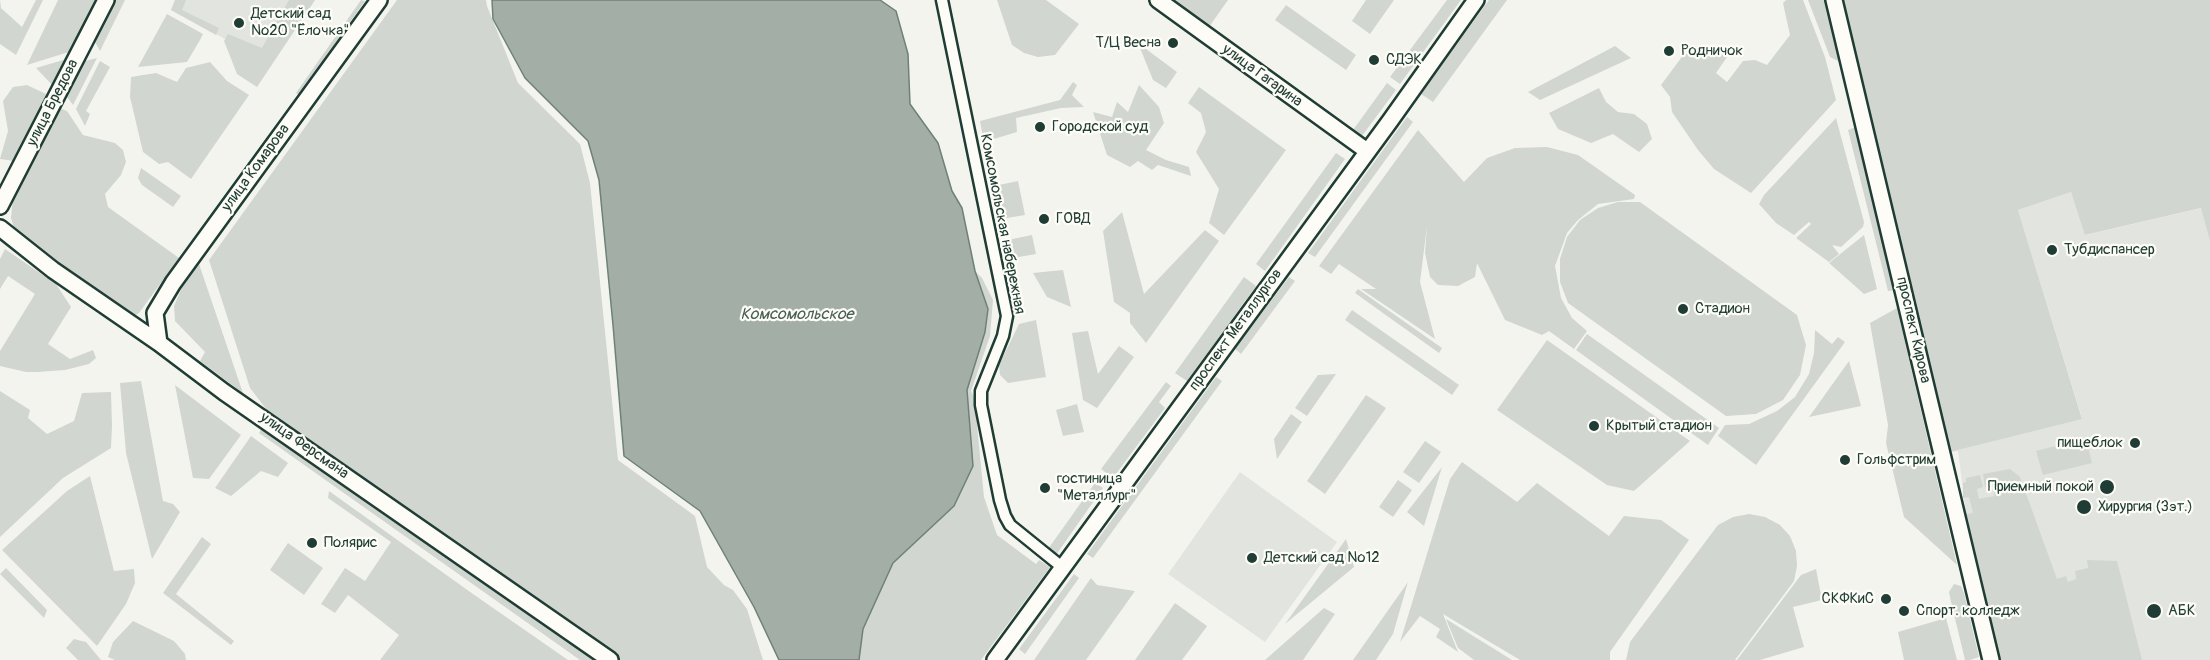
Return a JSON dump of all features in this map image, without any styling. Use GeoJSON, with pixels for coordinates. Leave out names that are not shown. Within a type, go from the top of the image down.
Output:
{"type":"FeatureCollection","features":[{"type":"Feature","properties":{"kind":"main road","name":"улица Бредова"},"geometry":{"type":"LineString","coordinates":[[0,206],[106,0]]}},
{"type":"Feature","properties":{"kind":"main road","name":"улица Комарова"},"geometry":{"type":"LineString","coordinates":[[155,313],[216,222],[379,0]]}},
{"type":"Feature","properties":{"kind":"main road","name":"улица Гагарина"},"geometry":{"type":"LineString","coordinates":[[1158,0],[1367,151]]}},
{"type":"Feature","properties":{"kind":"main road","name":"проспект Металлургов"},"geometry":{"type":"LineString","coordinates":[[995,660],[1476,0]]}},
{"type":"Feature","properties":{"kind":"main road","name":"проспект Кирова"},"geometry":{"type":"LineString","coordinates":[[1834,0],[1991,660]]}},
{"type":"Feature","properties":{"kind":"main road","name":"улица Ферсмана"},"geometry":{"type":"LineString","coordinates":[[0,228],[53,270],[224,392],[610,660]]}},
{"type":"Feature","properties":{"kind":"main road"},"geometry":{"type":"LineString","coordinates":[[130,324],[145,320],[155,313],[159,344]]}},
{"type":"Feature","properties":{"kind":"street","name":"Комсомольская набережная"},"geometry":{"type":"LineString","coordinates":[[942,0],[1007,316],[1003,336],[981,391],[981,405],[998,489],[1005,516],[1010,525],[1062,567]]}},
{"type":"Feature","properties":{"kind":"shaded area"},"geometry":{"type":"Polygon","coordinates":[[[0,0],[1,8],[22,27],[36,0],[43,0],[16,55],[0,44],[0,0]]]}},
{"type":"Feature","properties":{"kind":"shaded area"},"geometry":{"type":"Polygon","coordinates":[[[58,0],[98,0],[72,51],[27,65],[58,0]]]}},
{"type":"Feature","properties":{"kind":"shaded area"},"geometry":{"type":"Polygon","coordinates":[[[116,0],[125,0],[100,51],[95,42],[116,0]]]}},
{"type":"Feature","properties":{"kind":"shaded area","name":"Детский сад №20 \"Ёлочка\""},"geometry":{"type":"Polygon","coordinates":[[[175,0],[295,0],[264,60],[171,10],[175,0]]]}},
{"type":"Feature","properties":{"kind":"shaded area"},"geometry":{"type":"Polygon","coordinates":[[[175,0],[186,0],[182,10],[219,28],[216,35],[171,10],[175,0]]]}},
{"type":"Feature","properties":{"kind":"shaded area"},"geometry":{"type":"Polygon","coordinates":[[[289,0],[315,0],[257,87],[237,74],[224,41],[228,34],[262,48],[289,0]]]}},
{"type":"Feature","properties":{"kind":"shaded area"},"geometry":{"type":"Polygon","coordinates":[[[361,0],[365,1],[299,95],[296,93],[361,0]]]}},
{"type":"Feature","properties":{"kind":"shaded area"},"geometry":{"type":"Polygon","coordinates":[[[397,0],[486,0],[518,83],[580,144],[590,183],[618,460],[695,516],[707,567],[724,585],[733,590],[747,609],[763,660],[619,660],[267,410],[250,388],[209,260],[397,0]]]}},
{"type":"Feature","properties":{"kind":"shaded area"},"geometry":{"type":"Polygon","coordinates":[[[997,0],[1046,0],[1079,24],[1055,55],[1038,57],[1024,53],[1012,45],[997,0]]]}},
{"type":"Feature","properties":{"kind":"shaded area"},"geometry":{"type":"Polygon","coordinates":[[[1172,0],[1228,0],[1209,27],[1172,0]]]}},
{"type":"Feature","properties":{"kind":"shaded area"},"geometry":{"type":"Polygon","coordinates":[[[1366,0],[1394,0],[1370,34],[1352,21],[1366,0]]]}},
{"type":"Feature","properties":{"kind":"shaded area"},"geometry":{"type":"Polygon","coordinates":[[[1447,0],[1461,0],[1400,84],[1390,77],[1447,0]]]}},
{"type":"Feature","properties":{"kind":"shaded area"},"geometry":{"type":"Polygon","coordinates":[[[1489,0],[1507,0],[1433,102],[1421,94],[1489,0]]]}},
{"type":"Feature","properties":{"kind":"shaded area"},"geometry":{"type":"Polygon","coordinates":[[[1786,0],[1803,0],[1825,57],[1836,100],[1751,193],[1714,169],[1698,150],[1672,112],[1670,97],[1661,85],[1684,54],[1706,52],[1713,48],[1727,57],[1716,73],[1727,82],[1743,61],[1755,60],[1767,65],[1790,35],[1783,3],[1786,0]]]}},
{"type":"Feature","properties":{"kind":"shaded area"},"geometry":{"type":"Polygon","coordinates":[[[1808,0],[1827,0],[1842,63],[1830,57],[1808,0]]]}},
{"type":"Feature","properties":{"kind":"shaded area"},"geometry":{"type":"Polygon","coordinates":[[[1843,0],[2210,0],[2210,241],[2201,208],[2085,235],[2071,192],[2018,210],[2082,419],[1950,452],[1843,0]]]}},
{"type":"Feature","properties":{"kind":"shaded area"},"geometry":{"type":"Polygon","coordinates":[[[1286,5],[1356,55],[1346,70],[1275,20],[1286,5]]]}},
{"type":"Feature","properties":{"kind":"shaded area"},"geometry":{"type":"Polygon","coordinates":[[[167,14],[203,34],[200,40],[187,62],[138,67],[167,14]]]}},
{"type":"Feature","properties":{"kind":"shaded area"},"geometry":{"type":"Polygon","coordinates":[[[1138,43],[1177,72],[1166,88],[1153,80],[1138,43]]]}},
{"type":"Feature","properties":{"kind":"shaded area"},"geometry":{"type":"Polygon","coordinates":[[[1615,46],[1631,58],[1540,100],[1528,92],[1615,46]]]}},
{"type":"Feature","properties":{"kind":"shaded area"},"geometry":{"type":"Polygon","coordinates":[[[70,58],[54,87],[36,68],[70,58]]]}},
{"type":"Feature","properties":{"kind":"shaded area"},"geometry":{"type":"Polygon","coordinates":[[[97,58],[73,105],[67,97],[85,61],[97,58]]]}},
{"type":"Feature","properties":{"kind":"shaded area"},"geometry":{"type":"Polygon","coordinates":[[[100,61],[110,67],[86,111],[90,114],[85,126],[76,109],[100,61]]]}},
{"type":"Feature","properties":{"kind":"shaded area"},"geometry":{"type":"Polygon","coordinates":[[[210,62],[227,81],[249,95],[191,179],[168,162],[159,164],[143,152],[130,97],[131,77],[156,73],[177,82],[186,68],[210,62]]]}},
{"type":"Feature","properties":{"kind":"shaded area"},"geometry":{"type":"Polygon","coordinates":[[[1073,82],[1077,85],[1072,95],[1084,107],[1061,108],[1016,118],[1017,132],[984,142],[980,121],[1060,100],[1073,82]]]}},
{"type":"Feature","properties":{"kind":"shaded area"},"geometry":{"type":"Polygon","coordinates":[[[1387,83],[1396,90],[1362,136],[1353,130],[1387,83]]]}},
{"type":"Feature","properties":{"kind":"shaded area"},"geometry":{"type":"Polygon","coordinates":[[[27,85],[46,94],[14,161],[0,159],[8,131],[3,101],[13,87],[27,85]]]}},
{"type":"Feature","properties":{"kind":"shaded area"},"geometry":{"type":"Polygon","coordinates":[[[1139,85],[1159,107],[1164,123],[1146,150],[1166,160],[1189,167],[1191,176],[1158,165],[1152,170],[1138,161],[1130,167],[1107,155],[1093,112],[1112,117],[1117,102],[1128,112],[1139,85]]]}},
{"type":"Feature","properties":{"kind":"shaded area"},"geometry":{"type":"Polygon","coordinates":[[[1199,87],[1286,150],[1224,235],[1209,223],[1219,189],[1196,152],[1206,132],[1201,113],[1188,103],[1199,87]]]}},
{"type":"Feature","properties":{"kind":"shaded area"},"geometry":{"type":"Polygon","coordinates":[[[1599,88],[1606,102],[1618,112],[1634,114],[1647,124],[1652,139],[1639,152],[1613,134],[1591,143],[1558,129],[1549,113],[1599,88]]]}},
{"type":"Feature","properties":{"kind":"shaded area"},"geometry":{"type":"Polygon","coordinates":[[[62,109],[67,111],[83,135],[115,143],[123,150],[126,162],[121,175],[105,194],[108,207],[179,258],[139,313],[134,316],[127,316],[51,261],[15,231],[11,218],[13,196],[58,111],[62,109]]]}},
{"type":"Feature","properties":{"kind":"shaded area"},"geometry":{"type":"Polygon","coordinates":[[[1407,117],[1413,122],[1315,257],[1308,253],[1407,117]]]}},
{"type":"Feature","properties":{"kind":"shaded area"},"geometry":{"type":"Polygon","coordinates":[[[1836,118],[1864,222],[1863,227],[1841,247],[1832,245],[1839,254],[1829,262],[1796,238],[1811,224],[1809,222],[1794,235],[1776,223],[1759,204],[1764,195],[1836,118]]]}},
{"type":"Feature","properties":{"kind":"shaded area"},"geometry":{"type":"Polygon","coordinates":[[[1856,127],[1897,290],[1888,291],[1848,130],[1856,127]]]}},
{"type":"Feature","properties":{"kind":"shaded area"},"geometry":{"type":"Polygon","coordinates":[[[1418,130],[1464,182],[1487,158],[1515,148],[1547,147],[1578,155],[1635,195],[1634,199],[1598,204],[1578,220],[1567,233],[1555,266],[1561,298],[1572,318],[1587,331],[1574,349],[1549,331],[1542,335],[1505,320],[1477,263],[1475,277],[1458,286],[1438,285],[1430,277],[1425,253],[1427,226],[1420,282],[1435,339],[1361,289],[1376,289],[1339,264],[1331,274],[1319,266],[1418,130]]]}},
{"type":"Feature","properties":{"kind":"shaded area"},"geometry":{"type":"Polygon","coordinates":[[[1336,153],[1345,159],[1265,271],[1256,264],[1336,153]]]}},
{"type":"Feature","properties":{"kind":"shaded area"},"geometry":{"type":"Polygon","coordinates":[[[141,168],[181,196],[173,207],[142,185],[138,178],[141,168]]]}},
{"type":"Feature","properties":{"kind":"shaded area"},"geometry":{"type":"Polygon","coordinates":[[[1018,181],[1025,215],[1001,219],[994,186],[1018,181]]]}},
{"type":"Feature","properties":{"kind":"shaded area"},"geometry":{"type":"Polygon","coordinates":[[[2071,192],[2086,235],[2202,208],[2210,241],[2210,660],[2000,660],[1966,514],[1958,451],[1950,452],[2082,418],[2018,210],[2071,192]]]}},
{"type":"Feature","properties":{"kind":"shaded area","name":"Стадион"},"geometry":{"type":"Polygon","coordinates":[[[1618,202],[1640,202],[1797,315],[1806,345],[1800,375],[1783,400],[1756,414],[1726,416],[1568,303],[1560,282],[1560,259],[1567,237],[1580,220],[1598,208],[1618,202]]]}},
{"type":"Feature","properties":{"kind":"shaded area"},"geometry":{"type":"Polygon","coordinates":[[[1122,212],[1144,294],[1205,230],[1219,241],[1146,343],[1130,323],[1130,313],[1114,302],[1103,231],[1122,212]]]}},
{"type":"Feature","properties":{"kind":"shaded area"},"geometry":{"type":"Polygon","coordinates":[[[1032,235],[1036,254],[1007,259],[1003,241],[1032,235]]]}},
{"type":"Feature","properties":{"kind":"shaded area"},"geometry":{"type":"Polygon","coordinates":[[[1864,235],[1877,289],[1864,294],[1829,263],[1864,235]]]}},
{"type":"Feature","properties":{"kind":"shaded area"},"geometry":{"type":"Polygon","coordinates":[[[5,249],[56,284],[71,307],[48,344],[70,359],[93,350],[96,358],[89,364],[65,370],[37,372],[0,366],[0,351],[35,294],[8,276],[0,289],[0,259],[5,249]]]}},
{"type":"Feature","properties":{"kind":"shaded area"},"geometry":{"type":"Polygon","coordinates":[[[199,264],[243,393],[200,361],[205,352],[175,321],[174,306],[184,283],[199,264]]]}},
{"type":"Feature","properties":{"kind":"shaded area"},"geometry":{"type":"Polygon","coordinates":[[[1063,270],[1071,307],[1047,297],[1033,273],[1063,270]]]}},
{"type":"Feature","properties":{"kind":"shaded area"},"geometry":{"type":"Polygon","coordinates":[[[975,271],[982,278],[993,300],[990,336],[971,391],[978,405],[977,425],[984,497],[997,535],[1036,564],[1039,560],[1050,567],[981,660],[859,660],[863,629],[893,563],[954,506],[973,466],[967,390],[985,332],[988,309],[975,271]]]}},
{"type":"Feature","properties":{"kind":"shaded area"},"geometry":{"type":"Polygon","coordinates":[[[1244,277],[1256,286],[1187,381],[1175,373],[1244,277]]]}},
{"type":"Feature","properties":{"kind":"shaded area"},"geometry":{"type":"Polygon","coordinates":[[[1289,277],[1295,281],[1241,354],[1235,349],[1289,277]]]}},
{"type":"Feature","properties":{"kind":"shaded area"},"geometry":{"type":"Polygon","coordinates":[[[1358,289],[1442,348],[1439,353],[1355,293],[1358,289]]]}},
{"type":"Feature","properties":{"kind":"shaded area"},"geometry":{"type":"Polygon","coordinates":[[[1897,308],[1957,565],[1904,517],[1886,443],[1888,425],[1870,323],[1897,308]]]}},
{"type":"Feature","properties":{"kind":"shaded area"},"geometry":{"type":"Polygon","coordinates":[[[1352,310],[1459,385],[1452,395],[1345,320],[1352,310]]]}},
{"type":"Feature","properties":{"kind":"shaded area"},"geometry":{"type":"Polygon","coordinates":[[[1036,320],[1046,377],[1008,383],[1000,375],[999,365],[1019,324],[1036,320]]]}},
{"type":"Feature","properties":{"kind":"shaded area"},"geometry":{"type":"Polygon","coordinates":[[[1815,330],[1832,344],[1838,337],[1845,342],[1756,465],[1718,436],[1725,425],[1749,424],[1777,411],[1795,397],[1809,374],[1814,353],[1815,330]]]}},
{"type":"Feature","properties":{"kind":"shaded area"},"geometry":{"type":"Polygon","coordinates":[[[1088,331],[1098,374],[1119,346],[1134,357],[1097,408],[1083,400],[1072,333],[1088,331]]]}},
{"type":"Feature","properties":{"kind":"shaded area"},"geometry":{"type":"Polygon","coordinates":[[[1587,334],[1719,428],[1708,445],[1576,350],[1587,334]]]}},
{"type":"Feature","properties":{"kind":"shaded area","name":"Крытый стадион"},"geometry":{"type":"Polygon","coordinates":[[[1547,340],[1690,441],[1634,491],[1607,485],[1497,410],[1547,340]]]}},
{"type":"Feature","properties":{"kind":"shaded area"},"geometry":{"type":"Polygon","coordinates":[[[1849,361],[1861,406],[1809,417],[1849,361]]]}},
{"type":"Feature","properties":{"kind":"shaded area"},"geometry":{"type":"Polygon","coordinates":[[[1336,374],[1307,416],[1295,408],[1318,375],[1336,374]]]}},
{"type":"Feature","properties":{"kind":"shaded area"},"geometry":{"type":"Polygon","coordinates":[[[1216,377],[1222,381],[1093,558],[1087,554],[1216,377]]]}},
{"type":"Feature","properties":{"kind":"shaded area"},"geometry":{"type":"Polygon","coordinates":[[[141,381],[163,501],[173,504],[180,512],[152,559],[126,453],[120,383],[141,381]]]}},
{"type":"Feature","properties":{"kind":"shaded area"},"geometry":{"type":"Polygon","coordinates":[[[1166,382],[1171,386],[1159,402],[1165,408],[1113,478],[1101,469],[1166,382]]]}},
{"type":"Feature","properties":{"kind":"shaded area"},"geometry":{"type":"Polygon","coordinates":[[[175,385],[241,435],[209,479],[193,478],[175,385]]]}},
{"type":"Feature","properties":{"kind":"shaded area"},"geometry":{"type":"Polygon","coordinates":[[[0,391],[30,410],[28,418],[47,434],[74,421],[82,393],[111,392],[112,426],[111,448],[63,478],[0,537],[0,391]]]}},
{"type":"Feature","properties":{"kind":"shaded area"},"geometry":{"type":"Polygon","coordinates":[[[1366,395],[1386,408],[1325,494],[1307,481],[1366,395]]]}},
{"type":"Feature","properties":{"kind":"shaded area"},"geometry":{"type":"Polygon","coordinates":[[[1077,404],[1084,432],[1063,436],[1056,410],[1077,404]]]}},
{"type":"Feature","properties":{"kind":"shaded area"},"geometry":{"type":"Polygon","coordinates":[[[1291,414],[1302,422],[1277,459],[1274,439],[1291,414]]]}},
{"type":"Feature","properties":{"kind":"shaded area"},"geometry":{"type":"Polygon","coordinates":[[[263,426],[596,660],[580,660],[259,433],[263,426]]]}},
{"type":"Feature","properties":{"kind":"shaded area"},"geometry":{"type":"Polygon","coordinates":[[[251,436],[288,463],[278,477],[261,471],[231,496],[215,488],[251,436]]]}},
{"type":"Feature","properties":{"kind":"shaded area"},"geometry":{"type":"Polygon","coordinates":[[[2086,438],[2092,463],[2043,475],[2036,451],[2086,438]]]}},
{"type":"Feature","properties":{"kind":"shaded area"},"geometry":{"type":"Polygon","coordinates":[[[1425,441],[1441,452],[1419,483],[1403,472],[1425,441]]]}},
{"type":"Feature","properties":{"kind":"shaded area"},"geometry":{"type":"Polygon","coordinates":[[[1462,462],[1517,502],[1537,483],[1609,536],[1624,516],[1661,520],[1689,540],[1610,652],[1610,660],[1520,660],[1443,614],[1458,652],[1436,637],[1440,629],[1420,616],[1400,642],[1450,479],[1462,462]]]}},
{"type":"Feature","properties":{"kind":"shaded area"},"geometry":{"type":"Polygon","coordinates":[[[1442,467],[1424,526],[1407,512],[1442,467]]]}},
{"type":"Feature","properties":{"kind":"shaded area"},"geometry":{"type":"Polygon","coordinates":[[[2010,469],[2020,477],[2057,579],[2066,576],[2068,582],[2076,579],[2075,571],[2088,568],[2087,560],[2117,561],[2142,660],[1997,660],[1964,527],[1969,524],[1966,514],[1973,513],[1969,497],[1963,498],[1963,483],[1966,482],[1966,478],[1980,475],[1983,487],[1977,489],[1979,499],[1994,496],[1993,485],[1985,487],[1983,474],[2010,469]]]}},
{"type":"Feature","properties":{"kind":"shaded area","name":"Детский сад №12"},"geometry":{"type":"Polygon","coordinates":[[[1240,472],[1337,542],[1265,642],[1168,574],[1240,472]]]}},
{"type":"Feature","properties":{"kind":"shaded area"},"geometry":{"type":"Polygon","coordinates":[[[90,476],[114,571],[134,569],[135,583],[126,604],[97,646],[2,550],[67,491],[90,476]]]}},
{"type":"Feature","properties":{"kind":"shaded area"},"geometry":{"type":"Polygon","coordinates":[[[1398,480],[1412,490],[1393,517],[1379,507],[1398,480]]]}},
{"type":"Feature","properties":{"kind":"shaded area"},"geometry":{"type":"Polygon","coordinates":[[[1095,483],[1103,488],[1056,555],[1048,549],[1095,483]]]}},
{"type":"Feature","properties":{"kind":"shaded area"},"geometry":{"type":"Polygon","coordinates":[[[329,491],[568,660],[380,660],[399,635],[348,595],[335,613],[321,604],[345,568],[365,581],[391,542],[328,498],[329,491]]]}},
{"type":"Feature","properties":{"kind":"shaded area"},"geometry":{"type":"Polygon","coordinates":[[[1749,514],[1765,517],[1780,525],[1790,536],[1796,551],[1797,566],[1794,581],[1735,660],[1626,660],[1630,642],[1718,525],[1733,517],[1749,514]]]}},
{"type":"Feature","properties":{"kind":"shaded area"},"geometry":{"type":"Polygon","coordinates":[[[202,537],[211,544],[176,594],[234,641],[231,645],[163,593],[202,537]]]}},
{"type":"Feature","properties":{"kind":"shaded area"},"geometry":{"type":"Polygon","coordinates":[[[1346,539],[1354,567],[1285,624],[1346,539]]]}},
{"type":"Feature","properties":{"kind":"shaded area"},"geometry":{"type":"Polygon","coordinates":[[[288,543],[323,568],[304,595],[270,570],[288,543]]]}},
{"type":"Feature","properties":{"kind":"shaded area"},"geometry":{"type":"Polygon","coordinates":[[[6,568],[47,610],[44,618],[0,574],[6,568]]]}},
{"type":"Feature","properties":{"kind":"shaded area"},"geometry":{"type":"Polygon","coordinates":[[[1816,569],[1822,600],[1793,607],[1804,647],[1760,660],[1737,660],[1801,575],[1816,569]]]}},
{"type":"Feature","properties":{"kind":"shaded area"},"geometry":{"type":"Polygon","coordinates":[[[1074,574],[1079,578],[1025,654],[1019,649],[1074,574]]]}},
{"type":"Feature","properties":{"kind":"shaded area"},"geometry":{"type":"Polygon","coordinates":[[[1091,578],[1097,585],[1135,591],[1086,660],[1034,660],[1091,578]]]}},
{"type":"Feature","properties":{"kind":"shaded area"},"geometry":{"type":"Polygon","coordinates":[[[1408,582],[1393,634],[1376,660],[1353,660],[1408,582]]]}},
{"type":"Feature","properties":{"kind":"shaded area"},"geometry":{"type":"Polygon","coordinates":[[[1954,584],[1961,586],[1964,593],[1979,657],[1970,660],[1965,660],[1951,602],[1949,592],[1954,584]]]}},
{"type":"Feature","properties":{"kind":"shaded area"},"geometry":{"type":"Polygon","coordinates":[[[1175,603],[1207,626],[1205,629],[1182,660],[1135,660],[1175,603]]]}},
{"type":"Feature","properties":{"kind":"shaded area"},"geometry":{"type":"Polygon","coordinates":[[[1324,608],[1335,614],[1303,660],[1265,660],[1324,608]]]}},
{"type":"Feature","properties":{"kind":"shaded area"},"geometry":{"type":"Polygon","coordinates":[[[1946,618],[1957,660],[1904,660],[1898,632],[1946,618]]]}},
{"type":"Feature","properties":{"kind":"shaded area"},"geometry":{"type":"Polygon","coordinates":[[[1446,619],[1512,660],[1474,660],[1458,648],[1446,619]]]}},
{"type":"Feature","properties":{"kind":"shaded area"},"geometry":{"type":"Polygon","coordinates":[[[133,621],[174,641],[185,654],[186,660],[115,660],[108,657],[113,642],[133,621]]]}},
{"type":"Feature","properties":{"kind":"shaded area"},"geometry":{"type":"Polygon","coordinates":[[[74,639],[86,642],[101,660],[78,660],[66,648],[74,639]]]}},
{"type":"Feature","properties":{"kind":"water","name":"Комсомольское"},"geometry":{"type":"Polygon","coordinates":[[[492,0],[880,0],[896,11],[908,54],[910,104],[938,143],[952,191],[962,208],[975,271],[988,309],[985,332],[967,390],[973,466],[954,506],[893,563],[863,629],[859,660],[779,660],[754,607],[700,511],[624,456],[599,180],[588,141],[525,78],[493,19],[492,0]]]}},
{"type":"Feature","properties":{"kind":"place","name":"Детский сад №20 \"Ёлочка\""},"geometry":{"type":"Point","coordinates":[239,23]}},
{"type":"Feature","properties":{"kind":"place","name":"Т/Ц Весна"},"geometry":{"type":"Point","coordinates":[1173,43]}},
{"type":"Feature","properties":{"kind":"place","name":"Родничок"},"geometry":{"type":"Point","coordinates":[1669,51]}},
{"type":"Feature","properties":{"kind":"place","name":"СДЭК"},"geometry":{"type":"Point","coordinates":[1374,60]}},
{"type":"Feature","properties":{"kind":"place","name":"Городской суд"},"geometry":{"type":"Point","coordinates":[1040,127]}},
{"type":"Feature","properties":{"kind":"place","name":"ГОВД"},"geometry":{"type":"Point","coordinates":[1044,219]}},
{"type":"Feature","properties":{"kind":"place","name":"Тубдиспансер"},"geometry":{"type":"Point","coordinates":[2052,250]}},
{"type":"Feature","properties":{"kind":"place","name":"Стадион"},"geometry":{"type":"Point","coordinates":[1683,309]}},
{"type":"Feature","properties":{"kind":"place","name":"Крытый стадион"},"geometry":{"type":"Point","coordinates":[1594,426]}},
{"type":"Feature","properties":{"kind":"place","name":"пищеблок"},"geometry":{"type":"Point","coordinates":[2135,443]}},
{"type":"Feature","properties":{"kind":"place","name":"Гольфстрим"},"geometry":{"type":"Point","coordinates":[1845,460]}},
{"type":"Feature","properties":{"kind":"place","name":"Приемный покой"},"geometry":{"type":"Point","coordinates":[2107,487]}},
{"type":"Feature","properties":{"kind":"place","name":"гостиница \"Металлург\""},"geometry":{"type":"Point","coordinates":[1045,488]}},
{"type":"Feature","properties":{"kind":"place","name":"Хирургия (3эт.)"},"geometry":{"type":"Point","coordinates":[2084,507]}},
{"type":"Feature","properties":{"kind":"place","name":"Полярис"},"geometry":{"type":"Point","coordinates":[312,543]}},
{"type":"Feature","properties":{"kind":"place","name":"Детский сад №12"},"geometry":{"type":"Point","coordinates":[1252,558]}},
{"type":"Feature","properties":{"kind":"place","name":"СКФКиС"},"geometry":{"type":"Point","coordinates":[1886,599]}},
{"type":"Feature","properties":{"kind":"place","name":"Спорт. колледж"},"geometry":{"type":"Point","coordinates":[1904,611]}},
{"type":"Feature","properties":{"kind":"place","name":"АБК"},"geometry":{"type":"Point","coordinates":[2154,611]}}]}
